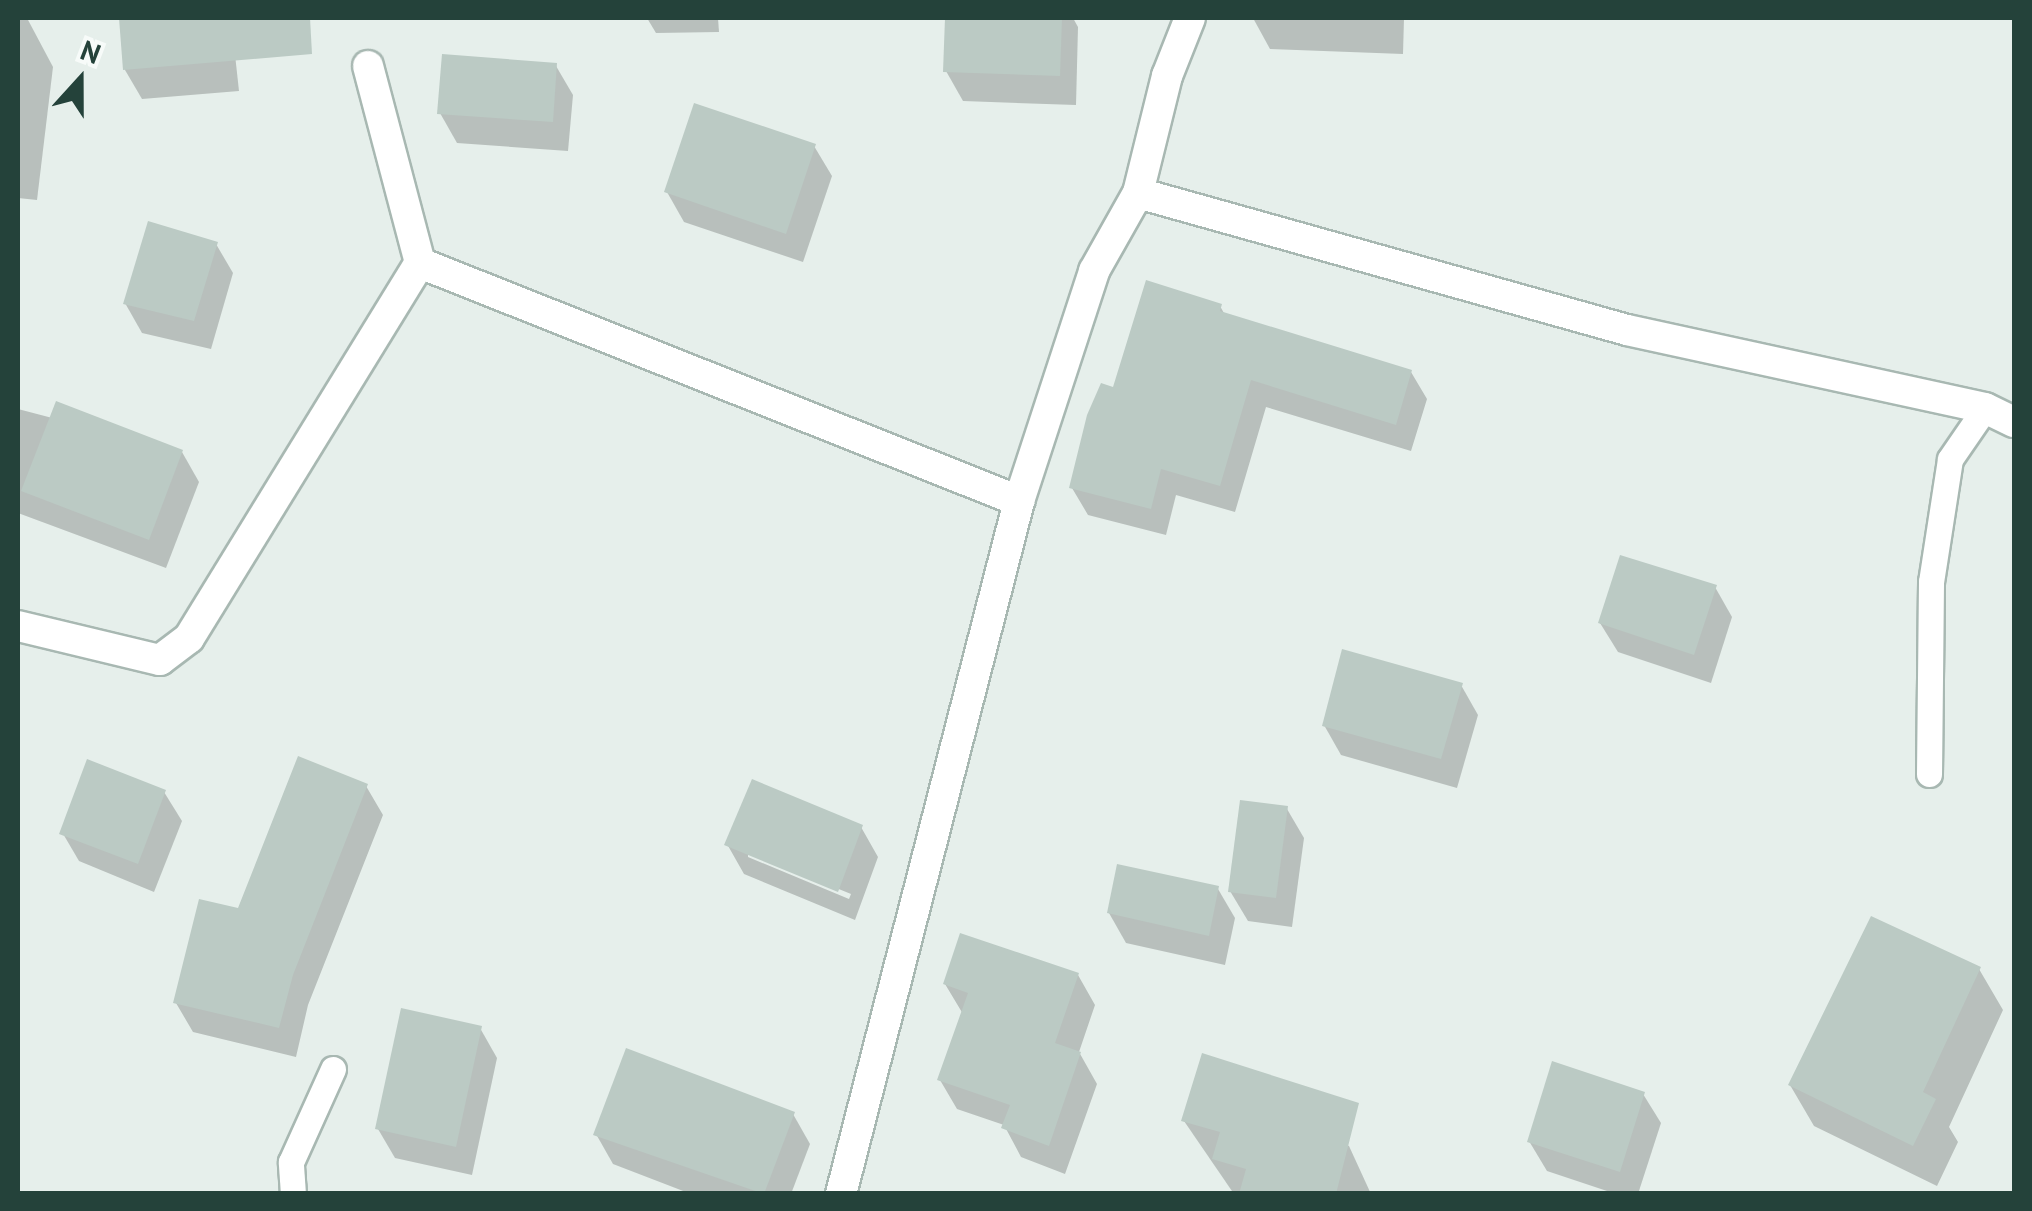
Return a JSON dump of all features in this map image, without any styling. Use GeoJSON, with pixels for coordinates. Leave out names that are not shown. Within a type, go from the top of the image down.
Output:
{"type":"FeatureCollection","features":[{"type":"Feature","properties":{"kind":"street"},"geometry":{"type":"LineString","coordinates":[[841,1194],[1020,501],[1094,272],[1138,193],[1167,76],[1190,18]]}},
{"type":"Feature","properties":{"kind":"street"},"geometry":{"type":"LineString","coordinates":[[18,626],[160,660],[189,638],[420,263],[368,66]]}},
{"type":"Feature","properties":{"kind":"street"},"geometry":{"type":"LineString","coordinates":[[1138,193],[1627,330],[1985,408],[2014,422]]}},
{"type":"Feature","properties":{"kind":"street"},"geometry":{"type":"LineString","coordinates":[[420,263],[1020,501]]}},
{"type":"Feature","properties":{"kind":"lane"},"geometry":{"type":"LineString","coordinates":[[1929,774],[1932,582],[1950,458],[1985,408]]}},
{"type":"Feature","properties":{"kind":"lane"},"geometry":{"type":"LineString","coordinates":[[293,1194],[291,1162],[333,1069]]}},
{"type":"Feature","properties":{"kind":"building"},"geometry":{"type":"Polygon","coordinates":[[[119,18],[310,18],[312,54],[123,70],[119,18]]]}},
{"type":"Feature","properties":{"kind":"building"},"geometry":{"type":"Polygon","coordinates":[[[945,18],[1062,18],[1060,76],[943,72],[945,18]]]}},
{"type":"Feature","properties":{"kind":"building"},"geometry":{"type":"Polygon","coordinates":[[[442,54],[557,63],[553,122],[437,114],[442,54]]]}},
{"type":"Feature","properties":{"kind":"building"},"geometry":{"type":"Polygon","coordinates":[[[694,103],[816,144],[786,234],[664,192],[694,103]]]}},
{"type":"Feature","properties":{"kind":"building"},"geometry":{"type":"Polygon","coordinates":[[[148,221],[218,242],[194,321],[123,304],[148,221]]]}},
{"type":"Feature","properties":{"kind":"building"},"geometry":{"type":"Polygon","coordinates":[[[1146,280],[1222,304],[1220,311],[1412,370],[1396,425],[1251,380],[1220,486],[1161,469],[1151,509],[1069,488],[1087,415],[1101,383],[1113,387],[1146,280]]]}},
{"type":"Feature","properties":{"kind":"building"},"geometry":{"type":"Polygon","coordinates":[[[56,401],[183,450],[149,540],[21,491],[56,401]]]}},
{"type":"Feature","properties":{"kind":"building"},"geometry":{"type":"Polygon","coordinates":[[[1620,555],[1717,585],[1694,655],[1598,623],[1620,555]]]}},
{"type":"Feature","properties":{"kind":"building"},"geometry":{"type":"Polygon","coordinates":[[[1342,649],[1463,683],[1441,759],[1322,726],[1342,649]]]}},
{"type":"Feature","properties":{"kind":"building"},"geometry":{"type":"Polygon","coordinates":[[[298,756],[368,784],[293,975],[279,1028],[173,1003],[199,899],[238,908],[298,756]]]}},
{"type":"Feature","properties":{"kind":"building"},"geometry":{"type":"Polygon","coordinates":[[[87,759],[166,790],[138,864],[59,834],[87,759]]]}},
{"type":"Feature","properties":{"kind":"building"},"geometry":{"type":"Polygon","coordinates":[[[752,779],[863,825],[838,892],[724,845],[752,779]]]}},
{"type":"Feature","properties":{"kind":"building"},"geometry":{"type":"Polygon","coordinates":[[[1240,800],[1288,806],[1276,898],[1228,892],[1240,800]]]}},
{"type":"Feature","properties":{"kind":"building"},"geometry":{"type":"Polygon","coordinates":[[[1117,864],[1219,886],[1209,936],[1107,913],[1117,864]]]}},
{"type":"Feature","properties":{"kind":"building"},"geometry":{"type":"Polygon","coordinates":[[[1871,916],[1981,967],[1923,1092],[1936,1099],[1913,1146],[1788,1085],[1871,916]]]}},
{"type":"Feature","properties":{"kind":"building"},"geometry":{"type":"Polygon","coordinates":[[[960,933],[1079,973],[1055,1043],[1081,1052],[1049,1146],[1001,1128],[1010,1105],[937,1080],[968,993],[943,984],[960,933]]]}},
{"type":"Feature","properties":{"kind":"building"},"geometry":{"type":"Polygon","coordinates":[[[401,1008],[482,1026],[456,1147],[375,1129],[401,1008]]]}},
{"type":"Feature","properties":{"kind":"building"},"geometry":{"type":"Polygon","coordinates":[[[626,1048],[795,1112],[764,1194],[593,1135],[626,1048]]]}},
{"type":"Feature","properties":{"kind":"building"},"geometry":{"type":"Polygon","coordinates":[[[1202,1053],[1359,1103],[1336,1194],[1239,1194],[1246,1169],[1212,1159],[1220,1132],[1181,1121],[1202,1053]]]}},
{"type":"Feature","properties":{"kind":"building"},"geometry":{"type":"Polygon","coordinates":[[[1552,1061],[1645,1092],[1620,1172],[1527,1142],[1552,1061]]]}}]}
